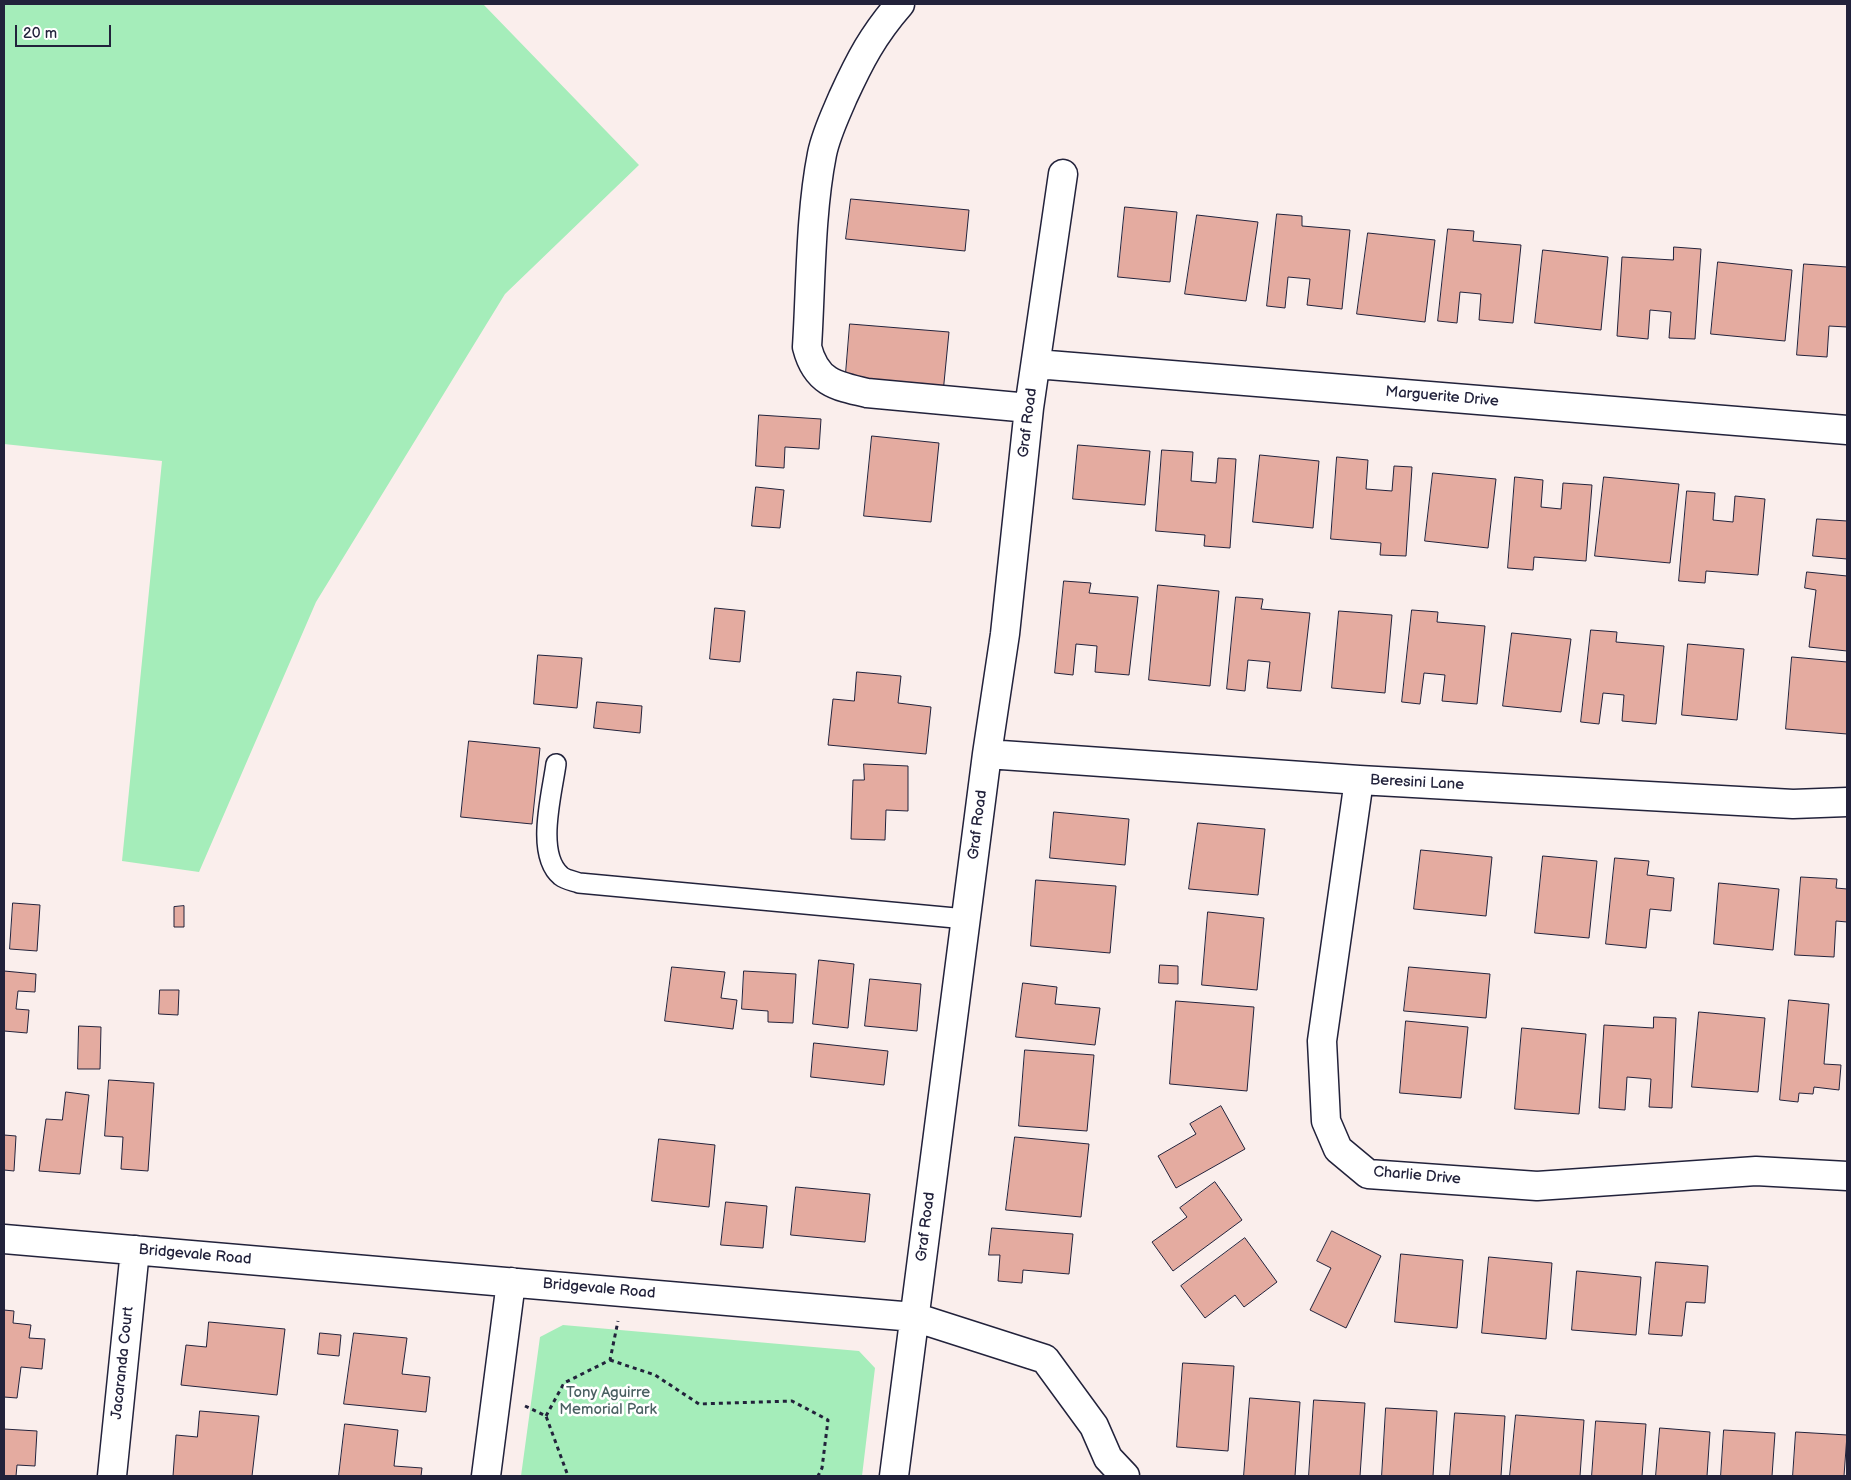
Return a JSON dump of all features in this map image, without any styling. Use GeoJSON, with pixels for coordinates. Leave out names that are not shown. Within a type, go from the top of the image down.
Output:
{"type":"FeatureCollection","features":[{"type":"Feature","properties":{"kind":"street"},"geometry":{"type":"LineString","coordinates":[[900,4],[881,26],[861,58],[830,125],[822,154],[815,212],[807,347],[810,359],[815,369],[830,383],[842,388],[867,393],[1029,408]]}},
{"type":"Feature","properties":{"kind":"street","name":"Graf Road"},"geometry":{"type":"LineString","coordinates":[[894,1476],[987,754],[1005,634],[1029,408],[1063,174]]}},
{"type":"Feature","properties":{"kind":"street","name":"Marguerite Drive"},"geometry":{"type":"LineString","coordinates":[[1036,364],[1847,430]]}},
{"type":"Feature","properties":{"kind":"street","name":"Beresini Lane"},"geometry":{"type":"LineString","coordinates":[[987,754],[1359,780],[1793,804],[1847,802]]}},
{"type":"Feature","properties":{"kind":"street","name":"Charlie Drive"},"geometry":{"type":"LineString","coordinates":[[1359,780],[1322,1040],[1326,1121],[1338,1149],[1368,1174],[1537,1186],[1756,1171],[1847,1176]]}},
{"type":"Feature","properties":{"kind":"street","name":"Bridgevale Road"},"geometry":{"type":"LineString","coordinates":[[4,1238],[914,1317],[1045,1359],[1094,1426],[1108,1458],[1125,1476]]}},
{"type":"Feature","properties":{"kind":"street","name":"Jacaranda Court"},"geometry":{"type":"LineString","coordinates":[[112,1476],[135,1250]]}},
{"type":"Feature","properties":{"kind":"street"},"geometry":{"type":"LineString","coordinates":[[486,1476],[510,1282]]}},
{"type":"Feature","properties":{"kind":"lane"},"geometry":{"type":"LineString","coordinates":[[556,764],[546,838],[548,854],[554,868],[562,878],[579,883],[966,919]]}},
{"type":"Feature","properties":{"kind":"path"},"geometry":{"type":"LineString","coordinates":[[610,1360],[618,1328],[619,1291]]}},
{"type":"Feature","properties":{"kind":"path"},"geometry":{"type":"LineString","coordinates":[[546,1416],[564,1383],[610,1360],[655,1375],[699,1404],[792,1401],[828,1420],[822,1468],[818,1476]]}},
{"type":"Feature","properties":{"kind":"path"},"geometry":{"type":"LineString","coordinates":[[496,1392],[546,1416],[568,1476]]}},
{"type":"Feature","properties":{"kind":"green space"},"geometry":{"type":"Polygon","coordinates":[[[4,4],[483,4],[639,165],[505,294],[316,602],[199,872],[122,861],[162,461],[4,444],[4,4]]]}},
{"type":"Feature","properties":{"kind":"green space","name":"Tony Aguirre Memorial Park"},"geometry":{"type":"Polygon","coordinates":[[[563,1325],[859,1351],[875,1368],[862,1476],[521,1476],[540,1337],[563,1325]]]}},
{"type":"Feature","properties":{"kind":"building"},"geometry":{"type":"Polygon","coordinates":[[[851,199],[969,210],[965,251],[846,239],[851,199]]]}},
{"type":"Feature","properties":{"kind":"building"},"geometry":{"type":"Polygon","coordinates":[[[1125,207],[1177,212],[1170,282],[1118,277],[1125,207]]]}},
{"type":"Feature","properties":{"kind":"building"},"geometry":{"type":"Polygon","coordinates":[[[1277,214],[1302,216],[1302,226],[1350,230],[1342,309],[1307,305],[1310,279],[1288,277],[1285,308],[1267,306],[1277,214]]]}},
{"type":"Feature","properties":{"kind":"building"},"geometry":{"type":"Polygon","coordinates":[[[1197,215],[1258,222],[1246,301],[1185,294],[1197,215]]]}},
{"type":"Feature","properties":{"kind":"building"},"geometry":{"type":"Polygon","coordinates":[[[1448,229],[1474,231],[1473,241],[1521,245],[1513,323],[1479,320],[1481,294],[1460,292],[1457,323],[1438,321],[1448,229]]]}},
{"type":"Feature","properties":{"kind":"building"},"geometry":{"type":"Polygon","coordinates":[[[1368,233],[1435,240],[1425,322],[1357,314],[1368,233]]]}},
{"type":"Feature","properties":{"kind":"building"},"geometry":{"type":"Polygon","coordinates":[[[1674,247],[1701,249],[1695,339],[1669,338],[1671,312],[1650,310],[1648,339],[1617,336],[1622,257],[1673,260],[1674,247]]]}},
{"type":"Feature","properties":{"kind":"building"},"geometry":{"type":"Polygon","coordinates":[[[1543,250],[1608,257],[1601,330],[1535,323],[1543,250]]]}},
{"type":"Feature","properties":{"kind":"building"},"geometry":{"type":"Polygon","coordinates":[[[1718,262],[1792,270],[1785,341],[1711,334],[1718,262]]]}},
{"type":"Feature","properties":{"kind":"building"},"geometry":{"type":"Polygon","coordinates":[[[1804,264],[1847,267],[1847,327],[1829,326],[1827,357],[1797,355],[1804,264]]]}},
{"type":"Feature","properties":{"kind":"building"},"geometry":{"type":"Polygon","coordinates":[[[850,324],[949,332],[943,393],[845,385],[850,324]]]}},
{"type":"Feature","properties":{"kind":"building"},"geometry":{"type":"Polygon","coordinates":[[[759,415],[821,419],[819,449],[785,447],[784,468],[756,466],[759,415]]]}},
{"type":"Feature","properties":{"kind":"building"},"geometry":{"type":"Polygon","coordinates":[[[872,436],[939,443],[931,522],[864,516],[872,436]]]}},
{"type":"Feature","properties":{"kind":"building"},"geometry":{"type":"Polygon","coordinates":[[[1078,445],[1150,451],[1145,505],[1073,499],[1078,445]]]}},
{"type":"Feature","properties":{"kind":"building"},"geometry":{"type":"Polygon","coordinates":[[[1162,450],[1193,452],[1191,481],[1216,483],[1218,458],[1236,459],[1230,548],[1204,546],[1205,535],[1156,531],[1162,450]]]}},
{"type":"Feature","properties":{"kind":"building"},"geometry":{"type":"Polygon","coordinates":[[[1260,455],[1319,461],[1313,528],[1253,522],[1260,455]]]}},
{"type":"Feature","properties":{"kind":"building"},"geometry":{"type":"Polygon","coordinates":[[[1337,457],[1368,460],[1366,489],[1392,491],[1394,466],[1412,467],[1406,556],[1380,555],[1381,543],[1331,539],[1337,457]]]}},
{"type":"Feature","properties":{"kind":"building"},"geometry":{"type":"Polygon","coordinates":[[[1433,473],[1496,479],[1488,548],[1425,541],[1433,473]]]}},
{"type":"Feature","properties":{"kind":"building"},"geometry":{"type":"Polygon","coordinates":[[[1515,477],[1543,480],[1541,507],[1561,509],[1563,483],[1592,485],[1586,561],[1534,557],[1533,570],[1508,568],[1515,477]]]}},
{"type":"Feature","properties":{"kind":"building"},"geometry":{"type":"Polygon","coordinates":[[[1604,477],[1679,484],[1670,563],[1595,556],[1604,477]]]}},
{"type":"Feature","properties":{"kind":"building"},"geometry":{"type":"Polygon","coordinates":[[[756,487],[784,490],[780,528],[752,526],[756,487]]]}},
{"type":"Feature","properties":{"kind":"building"},"geometry":{"type":"Polygon","coordinates":[[[1687,491],[1715,493],[1713,520],[1733,522],[1735,496],[1765,499],[1758,575],[1706,571],[1705,583],[1679,581],[1687,491]]]}},
{"type":"Feature","properties":{"kind":"building"},"geometry":{"type":"Polygon","coordinates":[[[1817,519],[1847,521],[1847,559],[1813,556],[1817,519]]]}},
{"type":"Feature","properties":{"kind":"building"},"geometry":{"type":"Polygon","coordinates":[[[1807,572],[1847,576],[1847,651],[1809,647],[1816,590],[1805,588],[1807,572]]]}},
{"type":"Feature","properties":{"kind":"building"},"geometry":{"type":"Polygon","coordinates":[[[1064,581],[1091,583],[1089,593],[1138,597],[1129,675],[1095,672],[1097,646],[1076,644],[1073,675],[1055,673],[1064,581]]]}},
{"type":"Feature","properties":{"kind":"building"},"geometry":{"type":"Polygon","coordinates":[[[1158,585],[1219,591],[1210,686],[1149,680],[1158,585]]]}},
{"type":"Feature","properties":{"kind":"building"},"geometry":{"type":"Polygon","coordinates":[[[1236,597],[1263,599],[1261,609],[1310,613],[1301,691],[1267,688],[1270,662],[1248,660],[1245,691],[1227,689],[1236,597]]]}},
{"type":"Feature","properties":{"kind":"building"},"geometry":{"type":"Polygon","coordinates":[[[715,608],[745,611],[740,662],[710,659],[715,608]]]}},
{"type":"Feature","properties":{"kind":"building"},"geometry":{"type":"Polygon","coordinates":[[[1412,610],[1438,612],[1437,622],[1485,626],[1477,704],[1442,701],[1445,675],[1424,673],[1420,704],[1402,702],[1412,610]]]}},
{"type":"Feature","properties":{"kind":"building"},"geometry":{"type":"Polygon","coordinates":[[[1339,611],[1392,615],[1385,693],[1332,688],[1339,611]]]}},
{"type":"Feature","properties":{"kind":"building"},"geometry":{"type":"Polygon","coordinates":[[[1591,630],[1617,632],[1616,642],[1664,646],[1656,724],[1622,721],[1624,695],[1603,693],[1599,724],[1581,722],[1591,630]]]}},
{"type":"Feature","properties":{"kind":"building"},"geometry":{"type":"Polygon","coordinates":[[[1512,633],[1571,639],[1561,712],[1503,706],[1512,633]]]}},
{"type":"Feature","properties":{"kind":"building"},"geometry":{"type":"Polygon","coordinates":[[[1688,644],[1744,649],[1737,720],[1682,715],[1688,644]]]}},
{"type":"Feature","properties":{"kind":"building"},"geometry":{"type":"Polygon","coordinates":[[[538,655],[582,658],[577,708],[534,704],[538,655]]]}},
{"type":"Feature","properties":{"kind":"building"},"geometry":{"type":"Polygon","coordinates":[[[1792,657],[1847,662],[1847,734],[1786,729],[1792,657]]]}},
{"type":"Feature","properties":{"kind":"building"},"geometry":{"type":"Polygon","coordinates":[[[857,672],[901,676],[898,703],[931,707],[926,754],[828,745],[833,699],[854,701],[857,672]]]}},
{"type":"Feature","properties":{"kind":"building"},"geometry":{"type":"Polygon","coordinates":[[[597,702],[642,706],[640,733],[594,728],[597,702]]]}},
{"type":"Feature","properties":{"kind":"building"},"geometry":{"type":"Polygon","coordinates":[[[469,741],[540,748],[532,824],[461,817],[469,741]]]}},
{"type":"Feature","properties":{"kind":"building"},"geometry":{"type":"Polygon","coordinates":[[[864,764],[908,766],[908,811],[886,810],[885,840],[851,839],[853,780],[864,780],[864,764]]]}},
{"type":"Feature","properties":{"kind":"building"},"geometry":{"type":"Polygon","coordinates":[[[1054,812],[1129,819],[1125,865],[1050,858],[1054,812]]]}},
{"type":"Feature","properties":{"kind":"building"},"geometry":{"type":"Polygon","coordinates":[[[1198,823],[1265,829],[1258,895],[1189,889],[1198,823]]]}},
{"type":"Feature","properties":{"kind":"building"},"geometry":{"type":"Polygon","coordinates":[[[1421,850],[1492,857],[1486,916],[1414,909],[1421,850]]]}},
{"type":"Feature","properties":{"kind":"building"},"geometry":{"type":"Polygon","coordinates":[[[1543,856],[1597,861],[1589,938],[1535,933],[1543,856]]]}},
{"type":"Feature","properties":{"kind":"building"},"geometry":{"type":"Polygon","coordinates":[[[1615,858],[1649,861],[1647,875],[1674,878],[1671,911],[1650,909],[1646,948],[1606,944],[1615,858]]]}},
{"type":"Feature","properties":{"kind":"building"},"geometry":{"type":"Polygon","coordinates":[[[1801,877],[1837,879],[1836,888],[1847,889],[1847,922],[1836,921],[1834,957],[1795,955],[1801,877]]]}},
{"type":"Feature","properties":{"kind":"building"},"geometry":{"type":"Polygon","coordinates":[[[1036,880],[1116,886],[1110,953],[1031,946],[1036,880]]]}},
{"type":"Feature","properties":{"kind":"building"},"geometry":{"type":"Polygon","coordinates":[[[1719,883],[1779,889],[1773,950],[1714,944],[1719,883]]]}},
{"type":"Feature","properties":{"kind":"building"},"geometry":{"type":"Polygon","coordinates":[[[13,903],[40,905],[37,951],[10,949],[13,903]]]}},
{"type":"Feature","properties":{"kind":"building"},"geometry":{"type":"Polygon","coordinates":[[[184,906],[184,927],[174,927],[174,907],[184,906]]]}},
{"type":"Feature","properties":{"kind":"building"},"geometry":{"type":"Polygon","coordinates":[[[1208,912],[1264,918],[1257,990],[1202,985],[1208,912]]]}},
{"type":"Feature","properties":{"kind":"building"},"geometry":{"type":"Polygon","coordinates":[[[819,960],[854,964],[848,1028],[813,1024],[819,960]]]}},
{"type":"Feature","properties":{"kind":"building"},"geometry":{"type":"Polygon","coordinates":[[[1160,965],[1178,966],[1178,984],[1159,983],[1160,965]]]}},
{"type":"Feature","properties":{"kind":"building"},"geometry":{"type":"Polygon","coordinates":[[[672,967],[725,972],[721,998],[737,1000],[733,1029],[665,1021],[672,967]]]}},
{"type":"Feature","properties":{"kind":"building"},"geometry":{"type":"Polygon","coordinates":[[[1409,967],[1490,974],[1486,1018],[1404,1011],[1409,967]]]}},
{"type":"Feature","properties":{"kind":"building"},"geometry":{"type":"Polygon","coordinates":[[[4,971],[36,974],[35,992],[18,991],[16,1009],[29,1010],[27,1033],[4,1031],[4,971]]]}},
{"type":"Feature","properties":{"kind":"building"},"geometry":{"type":"Polygon","coordinates":[[[744,971],[796,974],[793,1023],[768,1022],[768,1011],[742,1009],[744,971]]]}},
{"type":"Feature","properties":{"kind":"building"},"geometry":{"type":"Polygon","coordinates":[[[870,979],[921,984],[917,1031],[865,1026],[870,979]]]}},
{"type":"Feature","properties":{"kind":"building"},"geometry":{"type":"Polygon","coordinates":[[[1023,983],[1057,987],[1055,1004],[1100,1008],[1095,1045],[1016,1037],[1023,983]]]}},
{"type":"Feature","properties":{"kind":"building"},"geometry":{"type":"Polygon","coordinates":[[[160,990],[179,990],[178,1015],[159,1014],[160,990]]]}},
{"type":"Feature","properties":{"kind":"building"},"geometry":{"type":"Polygon","coordinates":[[[1789,1000],[1829,1004],[1824,1064],[1841,1065],[1839,1090],[1814,1087],[1813,1094],[1799,1093],[1798,1102],[1780,1100],[1789,1000]]]}},
{"type":"Feature","properties":{"kind":"building"},"geometry":{"type":"Polygon","coordinates":[[[1176,1001],[1254,1007],[1247,1091],[1170,1084],[1176,1001]]]}},
{"type":"Feature","properties":{"kind":"building"},"geometry":{"type":"Polygon","coordinates":[[[1699,1012],[1765,1018],[1758,1092],[1692,1087],[1699,1012]]]}},
{"type":"Feature","properties":{"kind":"building"},"geometry":{"type":"Polygon","coordinates":[[[1654,1017],[1676,1018],[1672,1108],[1649,1107],[1651,1079],[1627,1077],[1625,1110],[1599,1108],[1604,1025],[1653,1028],[1654,1017]]]}},
{"type":"Feature","properties":{"kind":"building"},"geometry":{"type":"Polygon","coordinates":[[[1406,1021],[1468,1027],[1461,1098],[1400,1093],[1406,1021]]]}},
{"type":"Feature","properties":{"kind":"building"},"geometry":{"type":"Polygon","coordinates":[[[79,1026],[101,1027],[100,1069],[78,1069],[79,1026]]]}},
{"type":"Feature","properties":{"kind":"building"},"geometry":{"type":"Polygon","coordinates":[[[1522,1028],[1586,1034],[1579,1114],[1515,1109],[1522,1028]]]}},
{"type":"Feature","properties":{"kind":"building"},"geometry":{"type":"Polygon","coordinates":[[[814,1043],[888,1051],[884,1085],[811,1077],[814,1043]]]}},
{"type":"Feature","properties":{"kind":"building"},"geometry":{"type":"Polygon","coordinates":[[[1025,1050],[1094,1055],[1087,1131],[1019,1126],[1025,1050]]]}},
{"type":"Feature","properties":{"kind":"building"},"geometry":{"type":"Polygon","coordinates":[[[109,1080],[154,1083],[148,1171],[121,1169],[123,1137],[105,1136],[109,1080]]]}},
{"type":"Feature","properties":{"kind":"building"},"geometry":{"type":"Polygon","coordinates":[[[66,1092],[89,1095],[80,1174],[39,1171],[46,1119],[62,1120],[66,1092]]]}},
{"type":"Feature","properties":{"kind":"building"},"geometry":{"type":"Polygon","coordinates":[[[1221,1106],[1245,1149],[1176,1188],[1158,1156],[1196,1134],[1190,1124],[1221,1106]]]}},
{"type":"Feature","properties":{"kind":"building"},"geometry":{"type":"Polygon","coordinates":[[[4,1135],[16,1136],[14,1171],[4,1170],[4,1135]]]}},
{"type":"Feature","properties":{"kind":"building"},"geometry":{"type":"Polygon","coordinates":[[[1015,1137],[1089,1144],[1081,1217],[1006,1210],[1015,1137]]]}},
{"type":"Feature","properties":{"kind":"building"},"geometry":{"type":"Polygon","coordinates":[[[659,1139],[715,1145],[709,1207],[652,1201],[659,1139]]]}},
{"type":"Feature","properties":{"kind":"building"},"geometry":{"type":"Polygon","coordinates":[[[1215,1182],[1242,1220],[1173,1271],[1152,1242],[1187,1217],[1180,1208],[1215,1182]]]}},
{"type":"Feature","properties":{"kind":"building"},"geometry":{"type":"Polygon","coordinates":[[[796,1187],[870,1194],[865,1242],[791,1235],[796,1187]]]}},
{"type":"Feature","properties":{"kind":"building"},"geometry":{"type":"Polygon","coordinates":[[[726,1202],[767,1206],[763,1248],[721,1245],[726,1202]]]}},
{"type":"Feature","properties":{"kind":"building"},"geometry":{"type":"Polygon","coordinates":[[[992,1228],[1073,1234],[1069,1274],[1023,1270],[1022,1283],[998,1281],[1000,1255],[989,1255],[992,1228]]]}},
{"type":"Feature","properties":{"kind":"building"},"geometry":{"type":"Polygon","coordinates":[[[1332,1231],[1381,1256],[1346,1328],[1310,1310],[1331,1268],[1317,1261],[1332,1231]]]}},
{"type":"Feature","properties":{"kind":"building"},"geometry":{"type":"Polygon","coordinates":[[[1245,1238],[1277,1282],[1244,1307],[1235,1295],[1205,1318],[1181,1286],[1245,1238]]]}},
{"type":"Feature","properties":{"kind":"building"},"geometry":{"type":"Polygon","coordinates":[[[1401,1254],[1463,1260],[1457,1328],[1395,1322],[1401,1254]]]}},
{"type":"Feature","properties":{"kind":"building"},"geometry":{"type":"Polygon","coordinates":[[[1489,1257],[1552,1263],[1546,1339],[1482,1333],[1489,1257]]]}},
{"type":"Feature","properties":{"kind":"building"},"geometry":{"type":"Polygon","coordinates":[[[1656,1262],[1708,1266],[1705,1303],[1686,1302],[1682,1336],[1649,1334],[1656,1262]]]}},
{"type":"Feature","properties":{"kind":"building"},"geometry":{"type":"Polygon","coordinates":[[[1577,1271],[1641,1277],[1636,1335],[1572,1330],[1577,1271]]]}},
{"type":"Feature","properties":{"kind":"building"},"geometry":{"type":"Polygon","coordinates":[[[4,1310],[14,1311],[13,1323],[31,1325],[29,1338],[45,1339],[42,1369],[21,1367],[17,1398],[4,1397],[4,1310]]]}},
{"type":"Feature","properties":{"kind":"building"},"geometry":{"type":"Polygon","coordinates":[[[209,1322],[285,1329],[277,1395],[181,1385],[186,1345],[206,1347],[209,1322]]]}},
{"type":"Feature","properties":{"kind":"building"},"geometry":{"type":"Polygon","coordinates":[[[320,1333],[341,1335],[339,1356],[318,1354],[320,1333]]]}},
{"type":"Feature","properties":{"kind":"building"},"geometry":{"type":"Polygon","coordinates":[[[354,1333],[407,1338],[402,1374],[430,1377],[426,1412],[344,1404],[354,1333]]]}},
{"type":"Feature","properties":{"kind":"building"},"geometry":{"type":"Polygon","coordinates":[[[1183,1363],[1234,1366],[1228,1451],[1177,1447],[1183,1363]]]}},
{"type":"Feature","properties":{"kind":"building"},"geometry":{"type":"Polygon","coordinates":[[[1250,1398],[1300,1402],[1295,1476],[1244,1476],[1250,1398]]]}},
{"type":"Feature","properties":{"kind":"building"},"geometry":{"type":"Polygon","coordinates":[[[1314,1400],[1365,1403],[1360,1476],[1309,1476],[1314,1400]]]}},
{"type":"Feature","properties":{"kind":"building"},"geometry":{"type":"Polygon","coordinates":[[[1386,1408],[1437,1411],[1433,1476],[1382,1476],[1386,1408]]]}},
{"type":"Feature","properties":{"kind":"building"},"geometry":{"type":"Polygon","coordinates":[[[200,1411],[259,1416],[252,1476],[173,1476],[176,1435],[197,1437],[200,1411]]]}},
{"type":"Feature","properties":{"kind":"building"},"geometry":{"type":"Polygon","coordinates":[[[1455,1413],[1505,1416],[1501,1476],[1450,1476],[1455,1413]]]}},
{"type":"Feature","properties":{"kind":"building"},"geometry":{"type":"Polygon","coordinates":[[[1516,1415],[1584,1420],[1580,1476],[1510,1476],[1516,1415]]]}},
{"type":"Feature","properties":{"kind":"building"},"geometry":{"type":"Polygon","coordinates":[[[1596,1421],[1646,1424],[1642,1476],[1592,1476],[1596,1421]]]}},
{"type":"Feature","properties":{"kind":"building"},"geometry":{"type":"Polygon","coordinates":[[[345,1424],[398,1430],[394,1466],[422,1468],[421,1476],[339,1476],[345,1424]]]}},
{"type":"Feature","properties":{"kind":"building"},"geometry":{"type":"Polygon","coordinates":[[[1660,1428],[1710,1432],[1707,1476],[1656,1476],[1660,1428]]]}},
{"type":"Feature","properties":{"kind":"building"},"geometry":{"type":"Polygon","coordinates":[[[4,1429],[37,1431],[35,1466],[17,1465],[16,1476],[4,1476],[4,1429]]]}},
{"type":"Feature","properties":{"kind":"building"},"geometry":{"type":"Polygon","coordinates":[[[1724,1430],[1775,1433],[1772,1476],[1721,1476],[1724,1430]]]}},
{"type":"Feature","properties":{"kind":"building"},"geometry":{"type":"Polygon","coordinates":[[[1796,1432],[1847,1435],[1844,1476],[1793,1476],[1796,1432]]]}}]}
